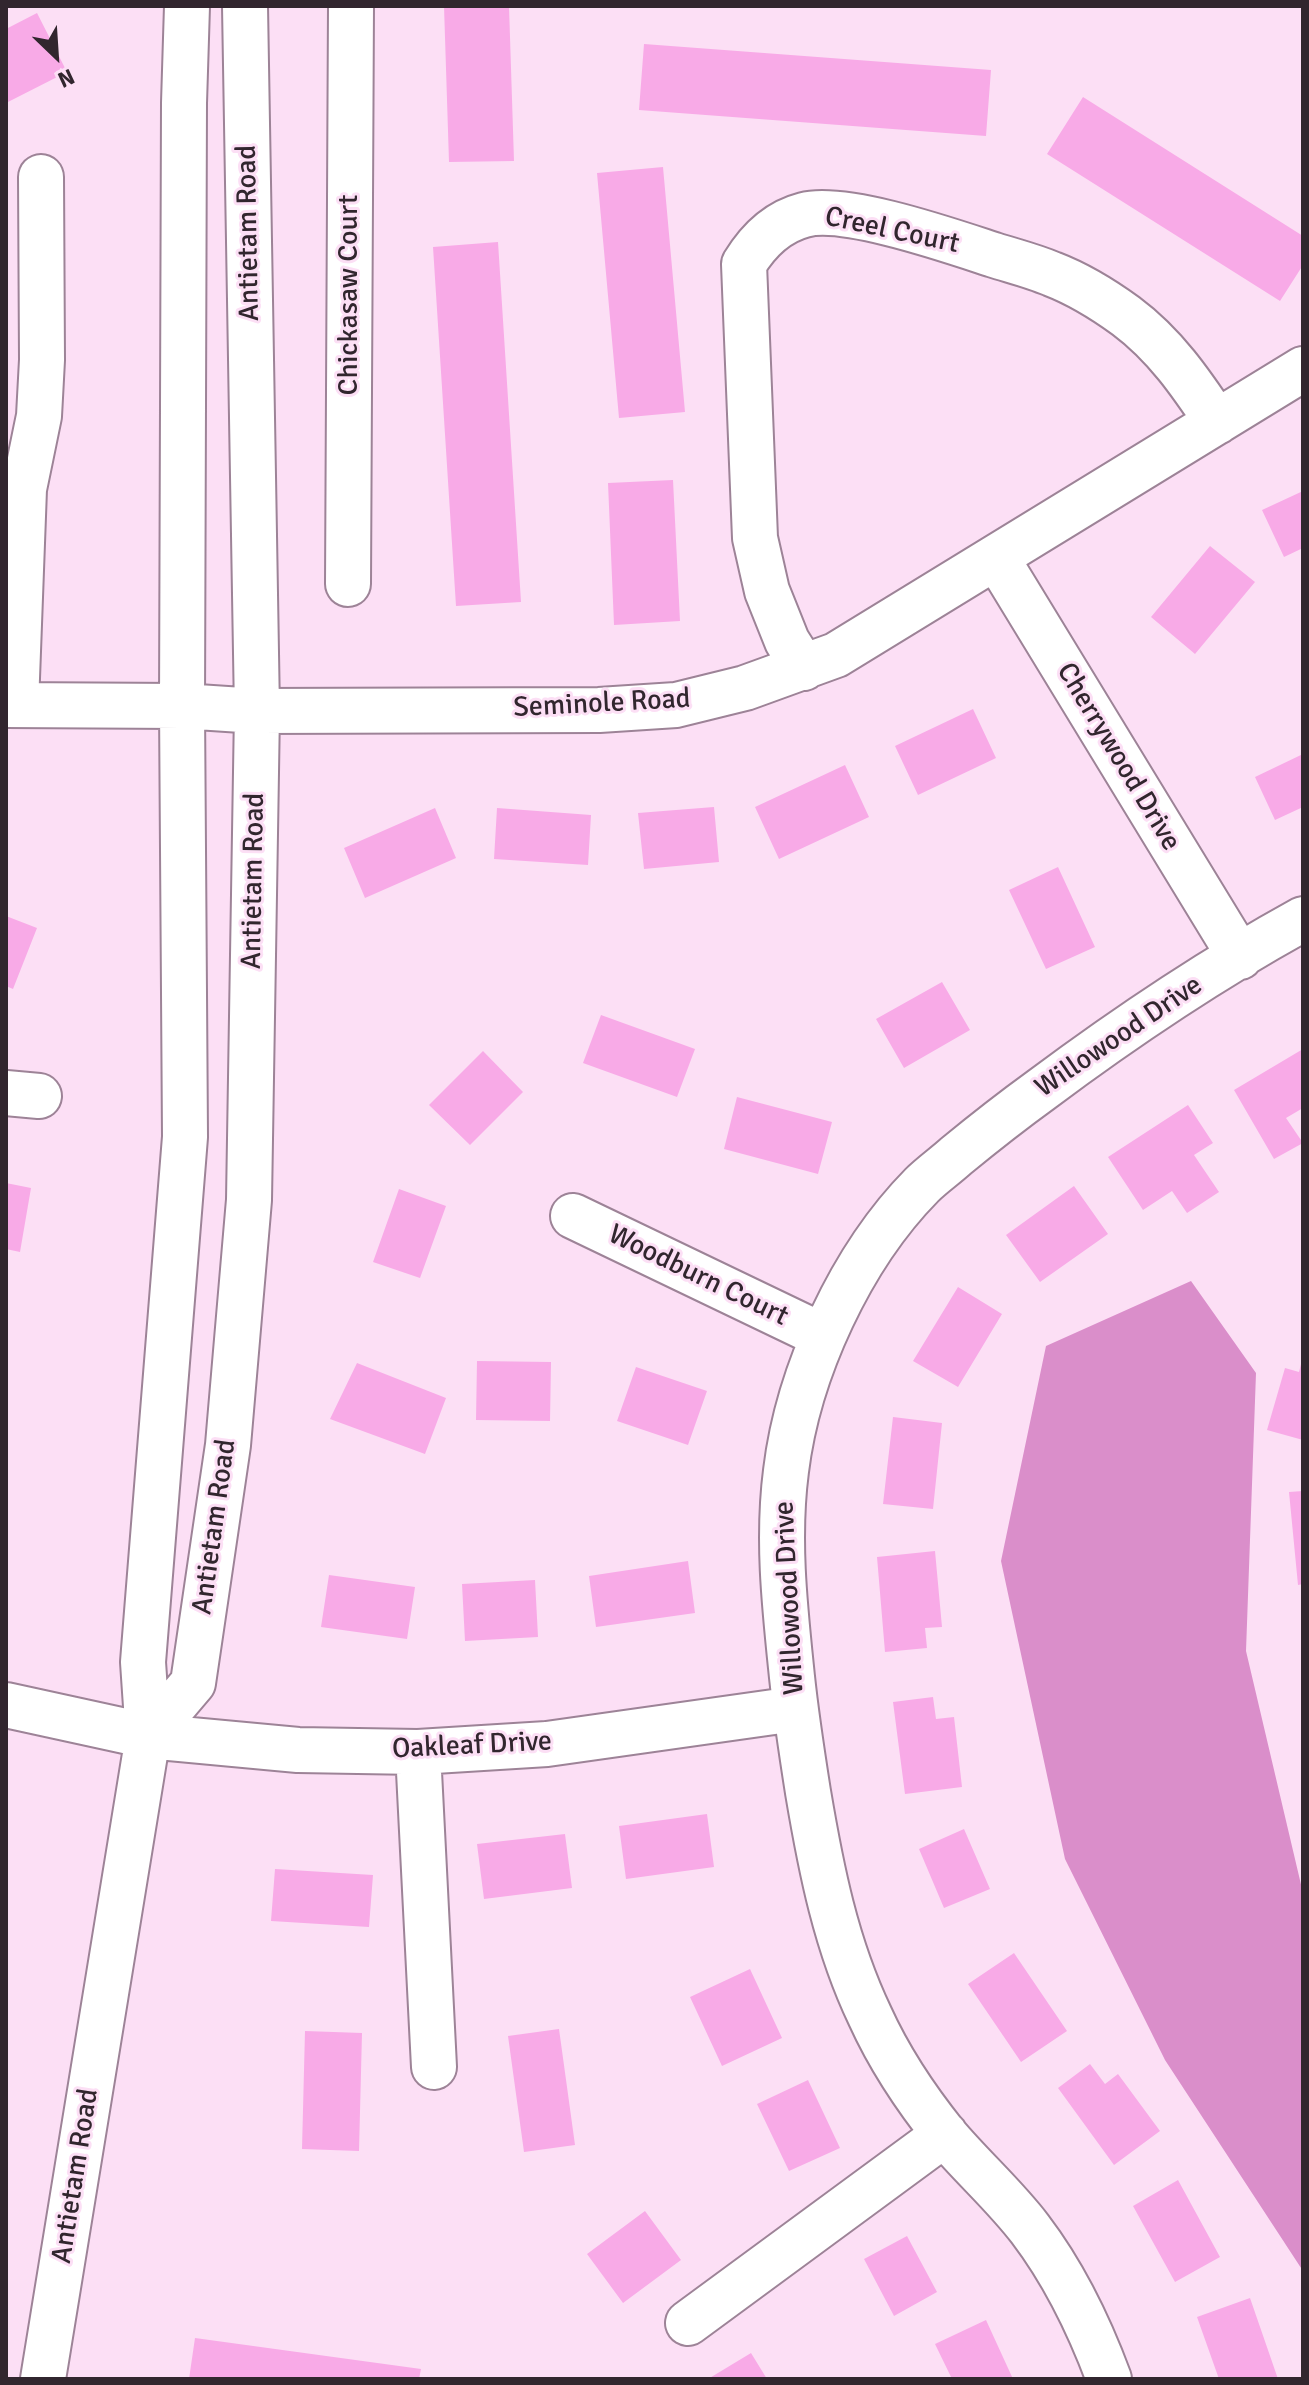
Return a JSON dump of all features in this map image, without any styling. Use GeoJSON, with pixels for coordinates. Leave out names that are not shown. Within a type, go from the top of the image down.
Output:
{"type":"FeatureCollection","features":[{"type":"Feature","properties":{"kind":"street","name":"Antietam Road"},"geometry":{"type":"LineString","coordinates":[[43,2379],[148,1736],[143,1662],[185,1137],[182,706],[187,6]]}},
{"type":"Feature","properties":{"kind":"street","name":"Antietam Road"},"geometry":{"type":"LineString","coordinates":[[148,1736],[193,1683],[228,1445],[249,1200],[257,711],[245,6]]}},
{"type":"Feature","properties":{"kind":"street","name":"Chickasaw Court"},"geometry":{"type":"LineString","coordinates":[[348,584],[351,6]]}},
{"type":"Feature","properties":{"kind":"street"},"geometry":{"type":"LineString","coordinates":[[11,705],[24,489],[39,416],[42,360],[41,177]]}},
{"type":"Feature","properties":{"kind":"street","name":"Creel Court"},"geometry":{"type":"LineString","coordinates":[[804,668],[787,641],[767,591],[755,538],[744,264],[756,245],[777,226],[803,215],[825,212],[881,222],[946,239],[1053,274],[1082,288],[1127,317],[1167,353],[1217,422]]}},
{"type":"Feature","properties":{"kind":"street","name":"Seminole Road"},"geometry":{"type":"LineString","coordinates":[[11,705],[182,706],[257,711],[599,710],[676,705],[745,688],[836,655],[1303,369]]}},
{"type":"Feature","properties":{"kind":"street","name":"Cherrywood Drive"},"geometry":{"type":"LineString","coordinates":[[996,557],[1240,957]]}},
{"type":"Feature","properties":{"kind":"street","name":"Willowood Drive"},"geometry":{"type":"LineString","coordinates":[[1109,2379],[1088,2324],[1058,2268],[1028,2227],[945,2134],[905,2079],[870,2017],[838,1937],[817,1849],[795,1709],[784,1598],[781,1522],[786,1469],[799,1404],[823,1336],[879,1236],[922,1185],[1003,1117],[1108,1040],[1303,919]]}},
{"type":"Feature","properties":{"kind":"street","name":"Woodburn Court"},"geometry":{"type":"LineString","coordinates":[[573,1216],[823,1336]]}},
{"type":"Feature","properties":{"kind":"street","name":"Oakleaf Drive"},"geometry":{"type":"LineString","coordinates":[[6,1705],[148,1736],[298,1750],[418,1752],[547,1744],[795,1709]]}},
{"type":"Feature","properties":{"kind":"street"},"geometry":{"type":"LineString","coordinates":[[418,1752],[434,2067]]}},
{"type":"Feature","properties":{"kind":"street"},"geometry":{"type":"LineString","coordinates":[[688,2323],[945,2134]]}},
{"type":"Feature","properties":{"kind":"shaded area"},"geometry":{"type":"Polygon","coordinates":[[[1191,1281],[1256,1373],[1246,1651],[1303,1893],[1303,2271],[1165,2060],[1065,1859],[1001,1561],[1046,1346],[1191,1281]]]}},
{"type":"Feature","properties":{"kind":"building"},"geometry":{"type":"Polygon","coordinates":[[[444,6],[509,6],[514,161],[449,162],[444,6]]]}},
{"type":"Feature","properties":{"kind":"building"},"geometry":{"type":"Polygon","coordinates":[[[37,13],[67,72],[6,103],[6,29],[37,13]]]}},
{"type":"Feature","properties":{"kind":"building"},"geometry":{"type":"Polygon","coordinates":[[[644,44],[991,70],[986,136],[639,110],[644,44]]]}},
{"type":"Feature","properties":{"kind":"building"},"geometry":{"type":"Polygon","coordinates":[[[1083,97],[1303,236],[1303,265],[1280,301],[1047,154],[1083,97]]]}},
{"type":"Feature","properties":{"kind":"building"},"geometry":{"type":"Polygon","coordinates":[[[663,167],[685,412],[619,418],[597,173],[663,167]]]}},
{"type":"Feature","properties":{"kind":"building"},"geometry":{"type":"Polygon","coordinates":[[[498,242],[521,602],[456,606],[433,247],[498,242]]]}},
{"type":"Feature","properties":{"kind":"building"},"geometry":{"type":"Polygon","coordinates":[[[673,480],[680,621],[614,625],[608,483],[673,480]]]}},
{"type":"Feature","properties":{"kind":"building"},"geometry":{"type":"Polygon","coordinates":[[[1303,491],[1303,548],[1284,557],[1262,510],[1303,491]]]}},
{"type":"Feature","properties":{"kind":"building"},"geometry":{"type":"Polygon","coordinates":[[[1210,546],[1255,582],[1195,654],[1151,617],[1210,546]]]}},
{"type":"Feature","properties":{"kind":"building"},"geometry":{"type":"Polygon","coordinates":[[[973,709],[996,758],[918,795],[895,746],[973,709]]]}},
{"type":"Feature","properties":{"kind":"building"},"geometry":{"type":"Polygon","coordinates":[[[1303,754],[1303,807],[1275,820],[1255,777],[1303,754]]]}},
{"type":"Feature","properties":{"kind":"building"},"geometry":{"type":"Polygon","coordinates":[[[845,765],[869,817],[779,859],[755,807],[845,765]]]}},
{"type":"Feature","properties":{"kind":"building"},"geometry":{"type":"Polygon","coordinates":[[[714,807],[719,862],[644,869],[638,813],[714,807]]]}},
{"type":"Feature","properties":{"kind":"building"},"geometry":{"type":"Polygon","coordinates":[[[435,808],[456,858],[365,898],[344,848],[435,808]]]}},
{"type":"Feature","properties":{"kind":"building"},"geometry":{"type":"Polygon","coordinates":[[[497,808],[591,815],[588,865],[494,859],[497,808]]]}},
{"type":"Feature","properties":{"kind":"building"},"geometry":{"type":"Polygon","coordinates":[[[1058,867],[1095,947],[1046,969],[1009,890],[1058,867]]]}},
{"type":"Feature","properties":{"kind":"building"},"geometry":{"type":"Polygon","coordinates":[[[6,916],[37,928],[13,989],[6,986],[6,916]]]}},
{"type":"Feature","properties":{"kind":"building"},"geometry":{"type":"Polygon","coordinates":[[[942,982],[970,1030],[904,1068],[876,1019],[942,982]]]}},
{"type":"Feature","properties":{"kind":"building"},"geometry":{"type":"Polygon","coordinates":[[[601,1015],[695,1049],[677,1097],[583,1063],[601,1015]]]}},
{"type":"Feature","properties":{"kind":"building"},"geometry":{"type":"Polygon","coordinates":[[[1303,1049],[1303,1108],[1286,1118],[1303,1143],[1274,1159],[1234,1090],[1303,1049]]]}},
{"type":"Feature","properties":{"kind":"building"},"geometry":{"type":"Polygon","coordinates":[[[483,1051],[523,1092],[470,1145],[429,1105],[483,1051]]]}},
{"type":"Feature","properties":{"kind":"building"},"geometry":{"type":"Polygon","coordinates":[[[737,1097],[832,1122],[818,1174],[724,1149],[737,1097]]]}},
{"type":"Feature","properties":{"kind":"building"},"geometry":{"type":"Polygon","coordinates":[[[1188,1105],[1213,1143],[1194,1155],[1219,1192],[1187,1213],[1172,1191],[1143,1210],[1108,1157],[1188,1105]]]}},
{"type":"Feature","properties":{"kind":"building"},"geometry":{"type":"Polygon","coordinates":[[[6,1183],[31,1188],[20,1252],[6,1249],[6,1183]]]}},
{"type":"Feature","properties":{"kind":"building"},"geometry":{"type":"Polygon","coordinates":[[[1074,1186],[1108,1234],[1040,1282],[1006,1235],[1074,1186]]]}},
{"type":"Feature","properties":{"kind":"building"},"geometry":{"type":"Polygon","coordinates":[[[399,1189],[446,1206],[420,1278],[373,1262],[399,1189]]]}},
{"type":"Feature","properties":{"kind":"building"},"geometry":{"type":"Polygon","coordinates":[[[958,1287],[1002,1314],[958,1387],[913,1361],[958,1287]]]}},
{"type":"Feature","properties":{"kind":"building"},"geometry":{"type":"Polygon","coordinates":[[[1302,1360],[1303,1440],[1267,1430],[1285,1368],[1299,1372],[1302,1360]]]}},
{"type":"Feature","properties":{"kind":"building"},"geometry":{"type":"Polygon","coordinates":[[[477,1361],[551,1362],[550,1421],[476,1420],[477,1361]]]}},
{"type":"Feature","properties":{"kind":"building"},"geometry":{"type":"Polygon","coordinates":[[[357,1363],[446,1398],[425,1454],[330,1419],[357,1363]]]}},
{"type":"Feature","properties":{"kind":"building"},"geometry":{"type":"Polygon","coordinates":[[[636,1367],[707,1391],[688,1445],[617,1421],[636,1367]]]}},
{"type":"Feature","properties":{"kind":"building"},"geometry":{"type":"Polygon","coordinates":[[[893,1417],[942,1423],[933,1509],[883,1504],[893,1417]]]}},
{"type":"Feature","properties":{"kind":"building"},"geometry":{"type":"Polygon","coordinates":[[[1303,1491],[1303,1584],[1298,1585],[1289,1492],[1303,1491]]]}},
{"type":"Feature","properties":{"kind":"building"},"geometry":{"type":"Polygon","coordinates":[[[935,1551],[942,1627],[925,1628],[927,1648],[885,1652],[877,1557],[935,1551]]]}},
{"type":"Feature","properties":{"kind":"building"},"geometry":{"type":"Polygon","coordinates":[[[688,1561],[695,1613],[596,1627],[589,1576],[688,1561]]]}},
{"type":"Feature","properties":{"kind":"building"},"geometry":{"type":"Polygon","coordinates":[[[329,1575],[415,1587],[407,1639],[321,1627],[329,1575]]]}},
{"type":"Feature","properties":{"kind":"building"},"geometry":{"type":"Polygon","coordinates":[[[535,1580],[538,1637],[465,1641],[462,1584],[535,1580]]]}},
{"type":"Feature","properties":{"kind":"building"},"geometry":{"type":"Polygon","coordinates":[[[933,1697],[936,1719],[954,1717],[962,1787],[905,1794],[893,1702],[933,1697]]]}},
{"type":"Feature","properties":{"kind":"building"},"geometry":{"type":"Polygon","coordinates":[[[707,1814],[714,1867],[626,1879],[619,1826],[707,1814]]]}},
{"type":"Feature","properties":{"kind":"building"},"geometry":{"type":"Polygon","coordinates":[[[964,1829],[990,1889],[944,1908],[919,1849],[964,1829]]]}},
{"type":"Feature","properties":{"kind":"building"},"geometry":{"type":"Polygon","coordinates":[[[565,1834],[572,1888],[484,1899],[477,1844],[565,1834]]]}},
{"type":"Feature","properties":{"kind":"building"},"geometry":{"type":"Polygon","coordinates":[[[275,1869],[373,1875],[369,1927],[271,1921],[275,1869]]]}},
{"type":"Feature","properties":{"kind":"building"},"geometry":{"type":"Polygon","coordinates":[[[1014,1953],[1067,2031],[1021,2062],[968,1984],[1014,1953]]]}},
{"type":"Feature","properties":{"kind":"building"},"geometry":{"type":"Polygon","coordinates":[[[750,1969],[782,2038],[722,2066],[690,1997],[750,1969]]]}},
{"type":"Feature","properties":{"kind":"building"},"geometry":{"type":"Polygon","coordinates":[[[559,2029],[575,2145],[524,2152],[508,2036],[559,2029]]]}},
{"type":"Feature","properties":{"kind":"building"},"geometry":{"type":"Polygon","coordinates":[[[305,2031],[362,2033],[359,2151],[302,2149],[305,2031]]]}},
{"type":"Feature","properties":{"kind":"building"},"geometry":{"type":"Polygon","coordinates":[[[1090,2064],[1105,2084],[1118,2074],[1160,2131],[1114,2165],[1058,2088],[1090,2064]]]}},
{"type":"Feature","properties":{"kind":"building"},"geometry":{"type":"Polygon","coordinates":[[[808,2080],[840,2148],[789,2171],[757,2104],[808,2080]]]}},
{"type":"Feature","properties":{"kind":"building"},"geometry":{"type":"Polygon","coordinates":[[[1178,2180],[1220,2257],[1175,2282],[1133,2206],[1178,2180]]]}},
{"type":"Feature","properties":{"kind":"building"},"geometry":{"type":"Polygon","coordinates":[[[645,2211],[681,2260],[623,2303],[587,2254],[645,2211]]]}},
{"type":"Feature","properties":{"kind":"building"},"geometry":{"type":"Polygon","coordinates":[[[907,2236],[937,2292],[894,2316],[864,2259],[907,2236]]]}},
{"type":"Feature","properties":{"kind":"building"},"geometry":{"type":"Polygon","coordinates":[[[1250,2298],[1278,2379],[1219,2379],[1197,2317],[1250,2298]]]}},
{"type":"Feature","properties":{"kind":"building"},"geometry":{"type":"Polygon","coordinates":[[[986,2320],[1013,2379],[952,2379],[935,2344],[986,2320]]]}},
{"type":"Feature","properties":{"kind":"building"},"geometry":{"type":"Polygon","coordinates":[[[195,2338],[421,2369],[419,2379],[189,2379],[195,2338]]]}},
{"type":"Feature","properties":{"kind":"building"},"geometry":{"type":"Polygon","coordinates":[[[751,2353],[767,2379],[708,2379],[751,2353]]]}}]}
